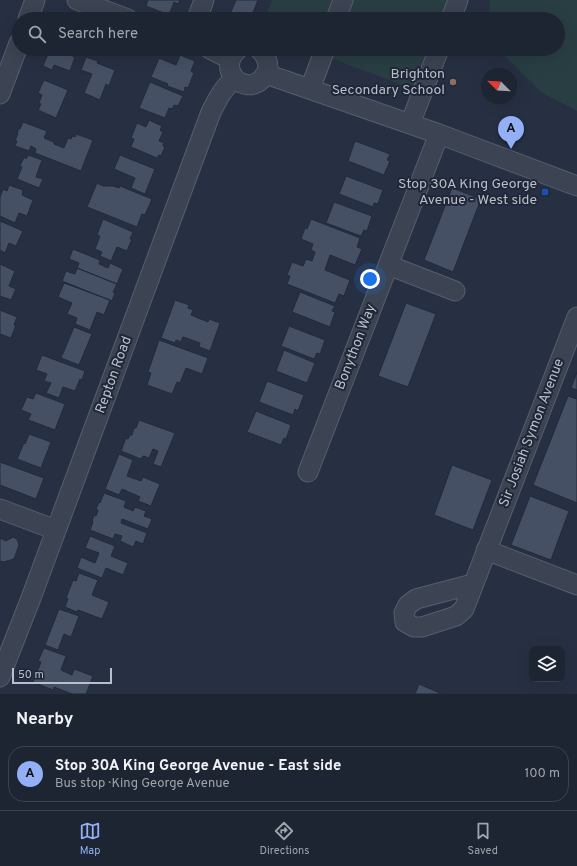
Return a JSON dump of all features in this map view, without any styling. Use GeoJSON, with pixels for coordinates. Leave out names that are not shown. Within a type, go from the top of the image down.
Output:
{"type":"FeatureCollection","features":[{"type":"Feature","properties":{"kind":"street"},"geometry":{"type":"LineString","coordinates":[[31,12],[35,0]]}},
{"type":"Feature","properties":{"kind":"street"},"geometry":{"type":"LineString","coordinates":[[77,0],[109,12]]}},
{"type":"Feature","properties":{"kind":"street"},"geometry":{"type":"LineString","coordinates":[[200,12],[204,0]]}},
{"type":"Feature","properties":{"kind":"street"},"geometry":{"type":"LineString","coordinates":[[339,12],[343,0]]}},
{"type":"Feature","properties":{"kind":"street"},"geometry":{"type":"LineString","coordinates":[[454,12],[458,0]]}},
{"type":"Feature","properties":{"kind":"street"},"geometry":{"type":"LineString","coordinates":[[0,94],[14,56]]}},
{"type":"Feature","properties":{"kind":"street"},"geometry":{"type":"LineString","coordinates":[[233,56],[229,65],[230,72],[240,83],[247,85],[260,81],[266,74],[268,64],[265,56]]}},
{"type":"Feature","properties":{"kind":"street"},"geometry":{"type":"LineString","coordinates":[[310,89],[322,56]]}},
{"type":"Feature","properties":{"kind":"street"},"geometry":{"type":"LineString","coordinates":[[410,124],[436,56]]}},
{"type":"Feature","properties":{"kind":"street"},"geometry":{"type":"LineString","coordinates":[[266,74],[439,134],[577,186]]}},
{"type":"Feature","properties":{"kind":"street","name":"Repton Road"},"geometry":{"type":"LineString","coordinates":[[0,677],[211,112],[228,83],[235,79]]}},
{"type":"Feature","properties":{"kind":"street","name":"Bonython Way"},"geometry":{"type":"LineString","coordinates":[[308,472],[439,134]]}},
{"type":"Feature","properties":{"kind":"street"},"geometry":{"type":"LineString","coordinates":[[388,265],[455,291]]}},
{"type":"Feature","properties":{"kind":"street","name":"Sir Josiah Symon Avenue"},"geometry":{"type":"LineString","coordinates":[[473,584],[577,317]]}},
{"type":"Feature","properties":{"kind":"street"},"geometry":{"type":"LineString","coordinates":[[0,509],[56,530]]}},
{"type":"Feature","properties":{"kind":"street"},"geometry":{"type":"LineString","coordinates":[[486,550],[576,582]]}},
{"type":"Feature","properties":{"kind":"green space"},"geometry":{"type":"Polygon","coordinates":[[[272,0],[450,0],[446,12],[268,12],[272,0]]]}},
{"type":"Feature","properties":{"kind":"green space"},"geometry":{"type":"Polygon","coordinates":[[[490,0],[577,0],[577,111],[541,92],[505,56],[565,56],[565,12],[489,12],[490,0]]]}},
{"type":"Feature","properties":{"kind":"green space"},"geometry":{"type":"Polygon","coordinates":[[[325,56],[428,56],[416,90],[325,56]]]}},
{"type":"Feature","properties":{"kind":"building"},"geometry":{"type":"Polygon","coordinates":[[[148,0],[180,0],[178,4],[174,2],[170,12],[161,12],[146,6],[148,0]]]}},
{"type":"Feature","properties":{"kind":"building"},"geometry":{"type":"Polygon","coordinates":[[[236,0],[258,0],[253,12],[231,12],[236,0]]]}},
{"type":"Feature","properties":{"kind":"building"},"geometry":{"type":"Polygon","coordinates":[[[47,56],[75,57],[70,71],[54,65],[52,70],[43,66],[47,56]]]}},
{"type":"Feature","properties":{"kind":"building"},"geometry":{"type":"Polygon","coordinates":[[[180,56],[195,61],[191,71],[194,73],[188,88],[185,87],[184,92],[167,86],[168,84],[151,77],[159,58],[176,65],[180,56]]]}},
{"type":"Feature","properties":{"kind":"building"},"geometry":{"type":"Polygon","coordinates":[[[86,57],[98,61],[97,63],[115,70],[109,86],[106,84],[100,100],[84,93],[92,74],[81,70],[86,57]]]}},
{"type":"Feature","properties":{"kind":"building"},"geometry":{"type":"Polygon","coordinates":[[[44,80],[68,90],[56,118],[38,110],[41,104],[39,103],[42,95],[38,93],[44,80]]]}},
{"type":"Feature","properties":{"kind":"building"},"geometry":{"type":"Polygon","coordinates":[[[150,82],[183,96],[178,106],[174,105],[172,109],[169,108],[165,118],[139,108],[150,82]]]}},
{"type":"Feature","properties":{"kind":"building"},"geometry":{"type":"Polygon","coordinates":[[[149,120],[162,126],[160,130],[163,132],[159,141],[164,143],[163,146],[165,147],[161,156],[159,155],[157,158],[131,147],[134,139],[131,138],[137,123],[146,127],[149,120]]]}},
{"type":"Feature","properties":{"kind":"building"},"geometry":{"type":"Polygon","coordinates":[[[23,122],[47,131],[44,138],[64,148],[68,138],[71,139],[72,136],[75,137],[76,134],[93,140],[81,171],[35,153],[36,149],[31,146],[29,151],[15,146],[17,141],[15,141],[17,133],[23,122]]]}},
{"type":"Feature","properties":{"kind":"building"},"geometry":{"type":"Polygon","coordinates":[[[355,141],[390,154],[387,160],[390,161],[384,175],[348,161],[355,141]]]}},
{"type":"Feature","properties":{"kind":"building"},"geometry":{"type":"Polygon","coordinates":[[[28,155],[42,160],[36,177],[43,179],[39,188],[17,179],[24,157],[26,159],[28,155]]]}},
{"type":"Feature","properties":{"kind":"building"},"geometry":{"type":"Polygon","coordinates":[[[120,155],[155,169],[145,194],[131,188],[135,178],[114,169],[120,155]]]}},
{"type":"Feature","properties":{"kind":"building"},"geometry":{"type":"Polygon","coordinates":[[[346,176],[383,190],[378,204],[374,203],[373,207],[339,194],[346,176]]]}},
{"type":"Feature","properties":{"kind":"building"},"geometry":{"type":"Polygon","coordinates":[[[97,183],[103,186],[113,186],[119,188],[120,186],[152,199],[145,215],[142,214],[137,227],[87,207],[97,183]]]}},
{"type":"Feature","properties":{"kind":"building"},"geometry":{"type":"Polygon","coordinates":[[[9,185],[23,190],[22,195],[33,200],[27,216],[19,213],[15,223],[0,216],[0,197],[3,189],[7,191],[9,185]]]}},
{"type":"Feature","properties":{"kind":"building"},"geometry":{"type":"Polygon","coordinates":[[[452,188],[481,199],[453,272],[424,260],[452,188]]]}},
{"type":"Feature","properties":{"kind":"building"},"geometry":{"type":"Polygon","coordinates":[[[334,202],[372,216],[367,231],[364,230],[361,236],[326,223],[334,202]]]}},
{"type":"Feature","properties":{"kind":"building"},"geometry":{"type":"Polygon","coordinates":[[[103,219],[133,232],[127,251],[117,247],[111,261],[100,256],[102,252],[95,249],[100,236],[97,235],[103,219]]]}},
{"type":"Feature","properties":{"kind":"building"},"geometry":{"type":"Polygon","coordinates":[[[311,219],[360,238],[357,247],[362,249],[355,265],[330,255],[325,270],[350,280],[344,296],[339,294],[335,303],[287,284],[290,276],[287,275],[292,262],[303,266],[306,259],[312,261],[315,252],[311,250],[313,244],[301,239],[305,228],[307,229],[311,219]]]}},
{"type":"Feature","properties":{"kind":"building"},"geometry":{"type":"Polygon","coordinates":[[[0,221],[23,231],[16,246],[9,243],[5,253],[0,250],[0,221]]]}},
{"type":"Feature","properties":{"kind":"building"},"geometry":{"type":"Polygon","coordinates":[[[73,249],[100,260],[99,264],[108,268],[110,263],[123,269],[117,284],[77,268],[79,263],[69,259],[73,249]]]}},
{"type":"Feature","properties":{"kind":"building"},"geometry":{"type":"Polygon","coordinates":[[[0,264],[15,271],[9,286],[16,289],[11,300],[0,296],[0,264]]]}},
{"type":"Feature","properties":{"kind":"building"},"geometry":{"type":"Polygon","coordinates":[[[77,268],[117,284],[113,292],[115,293],[112,301],[62,281],[66,271],[75,274],[77,268]]]}},
{"type":"Feature","properties":{"kind":"building"},"geometry":{"type":"Polygon","coordinates":[[[64,283],[110,300],[104,315],[97,312],[90,330],[75,324],[77,318],[67,314],[72,303],[58,297],[64,283]]]}},
{"type":"Feature","properties":{"kind":"building"},"geometry":{"type":"Polygon","coordinates":[[[300,292],[335,306],[332,311],[335,312],[330,327],[292,312],[300,292]]]}},
{"type":"Feature","properties":{"kind":"building"},"geometry":{"type":"Polygon","coordinates":[[[175,300],[189,305],[188,308],[193,310],[191,315],[208,322],[209,319],[220,323],[210,351],[199,347],[200,343],[183,337],[181,342],[176,340],[175,343],[161,338],[175,300]]]}},
{"type":"Feature","properties":{"kind":"building"},"geometry":{"type":"Polygon","coordinates":[[[406,303],[436,314],[408,387],[378,376],[406,303]]]}},
{"type":"Feature","properties":{"kind":"building"},"geometry":{"type":"Polygon","coordinates":[[[0,310],[17,317],[14,325],[16,325],[11,338],[0,334],[0,310]]]}},
{"type":"Feature","properties":{"kind":"building"},"geometry":{"type":"Polygon","coordinates":[[[289,326],[325,340],[320,354],[317,353],[314,359],[281,346],[289,326]]]}},
{"type":"Feature","properties":{"kind":"building"},"geometry":{"type":"Polygon","coordinates":[[[74,327],[92,334],[79,365],[61,358],[74,327]]]}},
{"type":"Feature","properties":{"kind":"building"},"geometry":{"type":"Polygon","coordinates":[[[159,340],[208,358],[202,374],[186,368],[180,383],[177,382],[172,394],[147,385],[151,373],[148,372],[159,340]]]}},
{"type":"Feature","properties":{"kind":"building"},"geometry":{"type":"Polygon","coordinates":[[[284,350],[315,363],[307,383],[276,371],[284,350]]]}},
{"type":"Feature","properties":{"kind":"building"},"geometry":{"type":"Polygon","coordinates":[[[42,355],[85,371],[82,380],[80,379],[75,391],[63,387],[59,398],[46,393],[51,383],[44,381],[47,374],[36,370],[42,355]]]}},
{"type":"Feature","properties":{"kind":"building"},"geometry":{"type":"Polygon","coordinates":[[[577,372],[577,390],[571,388],[577,372]]]}},
{"type":"Feature","properties":{"kind":"building"},"geometry":{"type":"Polygon","coordinates":[[[267,381],[304,395],[298,411],[295,409],[293,415],[259,402],[267,381]]]}},
{"type":"Feature","properties":{"kind":"building"},"geometry":{"type":"Polygon","coordinates":[[[36,393],[65,404],[55,430],[28,420],[31,414],[21,410],[27,397],[33,399],[36,393]]]}},
{"type":"Feature","properties":{"kind":"building"},"geometry":{"type":"Polygon","coordinates":[[[568,396],[577,399],[577,503],[533,485],[568,396]]]}},
{"type":"Feature","properties":{"kind":"building"},"geometry":{"type":"Polygon","coordinates":[[[256,411],[291,425],[286,439],[284,438],[281,445],[247,432],[256,411]]]}},
{"type":"Feature","properties":{"kind":"building"},"geometry":{"type":"Polygon","coordinates":[[[139,420],[175,433],[161,467],[153,464],[158,451],[153,449],[149,458],[143,456],[141,459],[121,451],[126,438],[128,439],[130,435],[132,435],[139,420]]]}},
{"type":"Feature","properties":{"kind":"building"},"geometry":{"type":"Polygon","coordinates":[[[29,434],[51,442],[41,468],[17,459],[29,434]]]}},
{"type":"Feature","properties":{"kind":"building"},"geometry":{"type":"Polygon","coordinates":[[[119,454],[133,460],[127,476],[141,481],[143,477],[160,484],[151,506],[138,501],[140,497],[122,489],[119,495],[105,489],[119,454]]]}},
{"type":"Feature","properties":{"kind":"building"},"geometry":{"type":"Polygon","coordinates":[[[0,462],[44,478],[36,499],[0,485],[0,462]]]}},
{"type":"Feature","properties":{"kind":"building"},"geometry":{"type":"Polygon","coordinates":[[[452,465],[492,480],[473,530],[434,515],[452,465]]]}},
{"type":"Feature","properties":{"kind":"building"},"geometry":{"type":"Polygon","coordinates":[[[104,493],[126,501],[124,507],[133,511],[135,507],[146,511],[144,516],[152,519],[148,529],[122,519],[121,523],[147,533],[143,544],[136,541],[133,547],[120,541],[122,536],[115,534],[113,539],[90,530],[94,515],[96,516],[98,510],[96,509],[104,493]]]}},
{"type":"Feature","properties":{"kind":"building"},"geometry":{"type":"Polygon","coordinates":[[[530,496],[569,511],[551,560],[511,545],[530,496]]]}},
{"type":"Feature","properties":{"kind":"building"},"geometry":{"type":"Polygon","coordinates":[[[90,536],[115,546],[111,556],[128,563],[123,575],[106,568],[102,578],[77,568],[81,557],[95,563],[99,553],[85,548],[90,536]]]}},
{"type":"Feature","properties":{"kind":"building"},"geometry":{"type":"Polygon","coordinates":[[[13,537],[17,539],[19,545],[14,559],[3,562],[0,561],[0,538],[6,541],[13,537]]]}},
{"type":"Feature","properties":{"kind":"building"},"geometry":{"type":"Polygon","coordinates":[[[79,573],[98,580],[92,595],[109,602],[102,619],[65,607],[68,599],[66,598],[73,580],[76,581],[79,573]]]}},
{"type":"Feature","properties":{"kind":"building"},"geometry":{"type":"Polygon","coordinates":[[[59,609],[79,616],[71,637],[64,634],[58,650],[45,645],[59,609]]]}},
{"type":"Feature","properties":{"kind":"building"},"geometry":{"type":"Polygon","coordinates":[[[44,648],[66,656],[61,670],[72,675],[74,669],[93,676],[86,694],[72,694],[54,687],[53,690],[33,682],[41,662],[38,661],[44,648]]]}},
{"type":"Feature","properties":{"kind":"building"},"geometry":{"type":"Polygon","coordinates":[[[419,684],[442,694],[415,694],[419,684]]]}},
{"type":"Feature","properties":{"kind":"place","name":"Brighton Secondary School"},"geometry":{"type":"Point","coordinates":[453,82]}},
{"type":"Feature","properties":{"kind":"place","name":"Stop 30A King George Avenue - East side"},"geometry":{"type":"Point","coordinates":[511,149]}},
{"type":"Feature","properties":{"kind":"place","name":"Stop 30A King George Avenue - West side"},"geometry":{"type":"Point","coordinates":[545,192]}}]}
